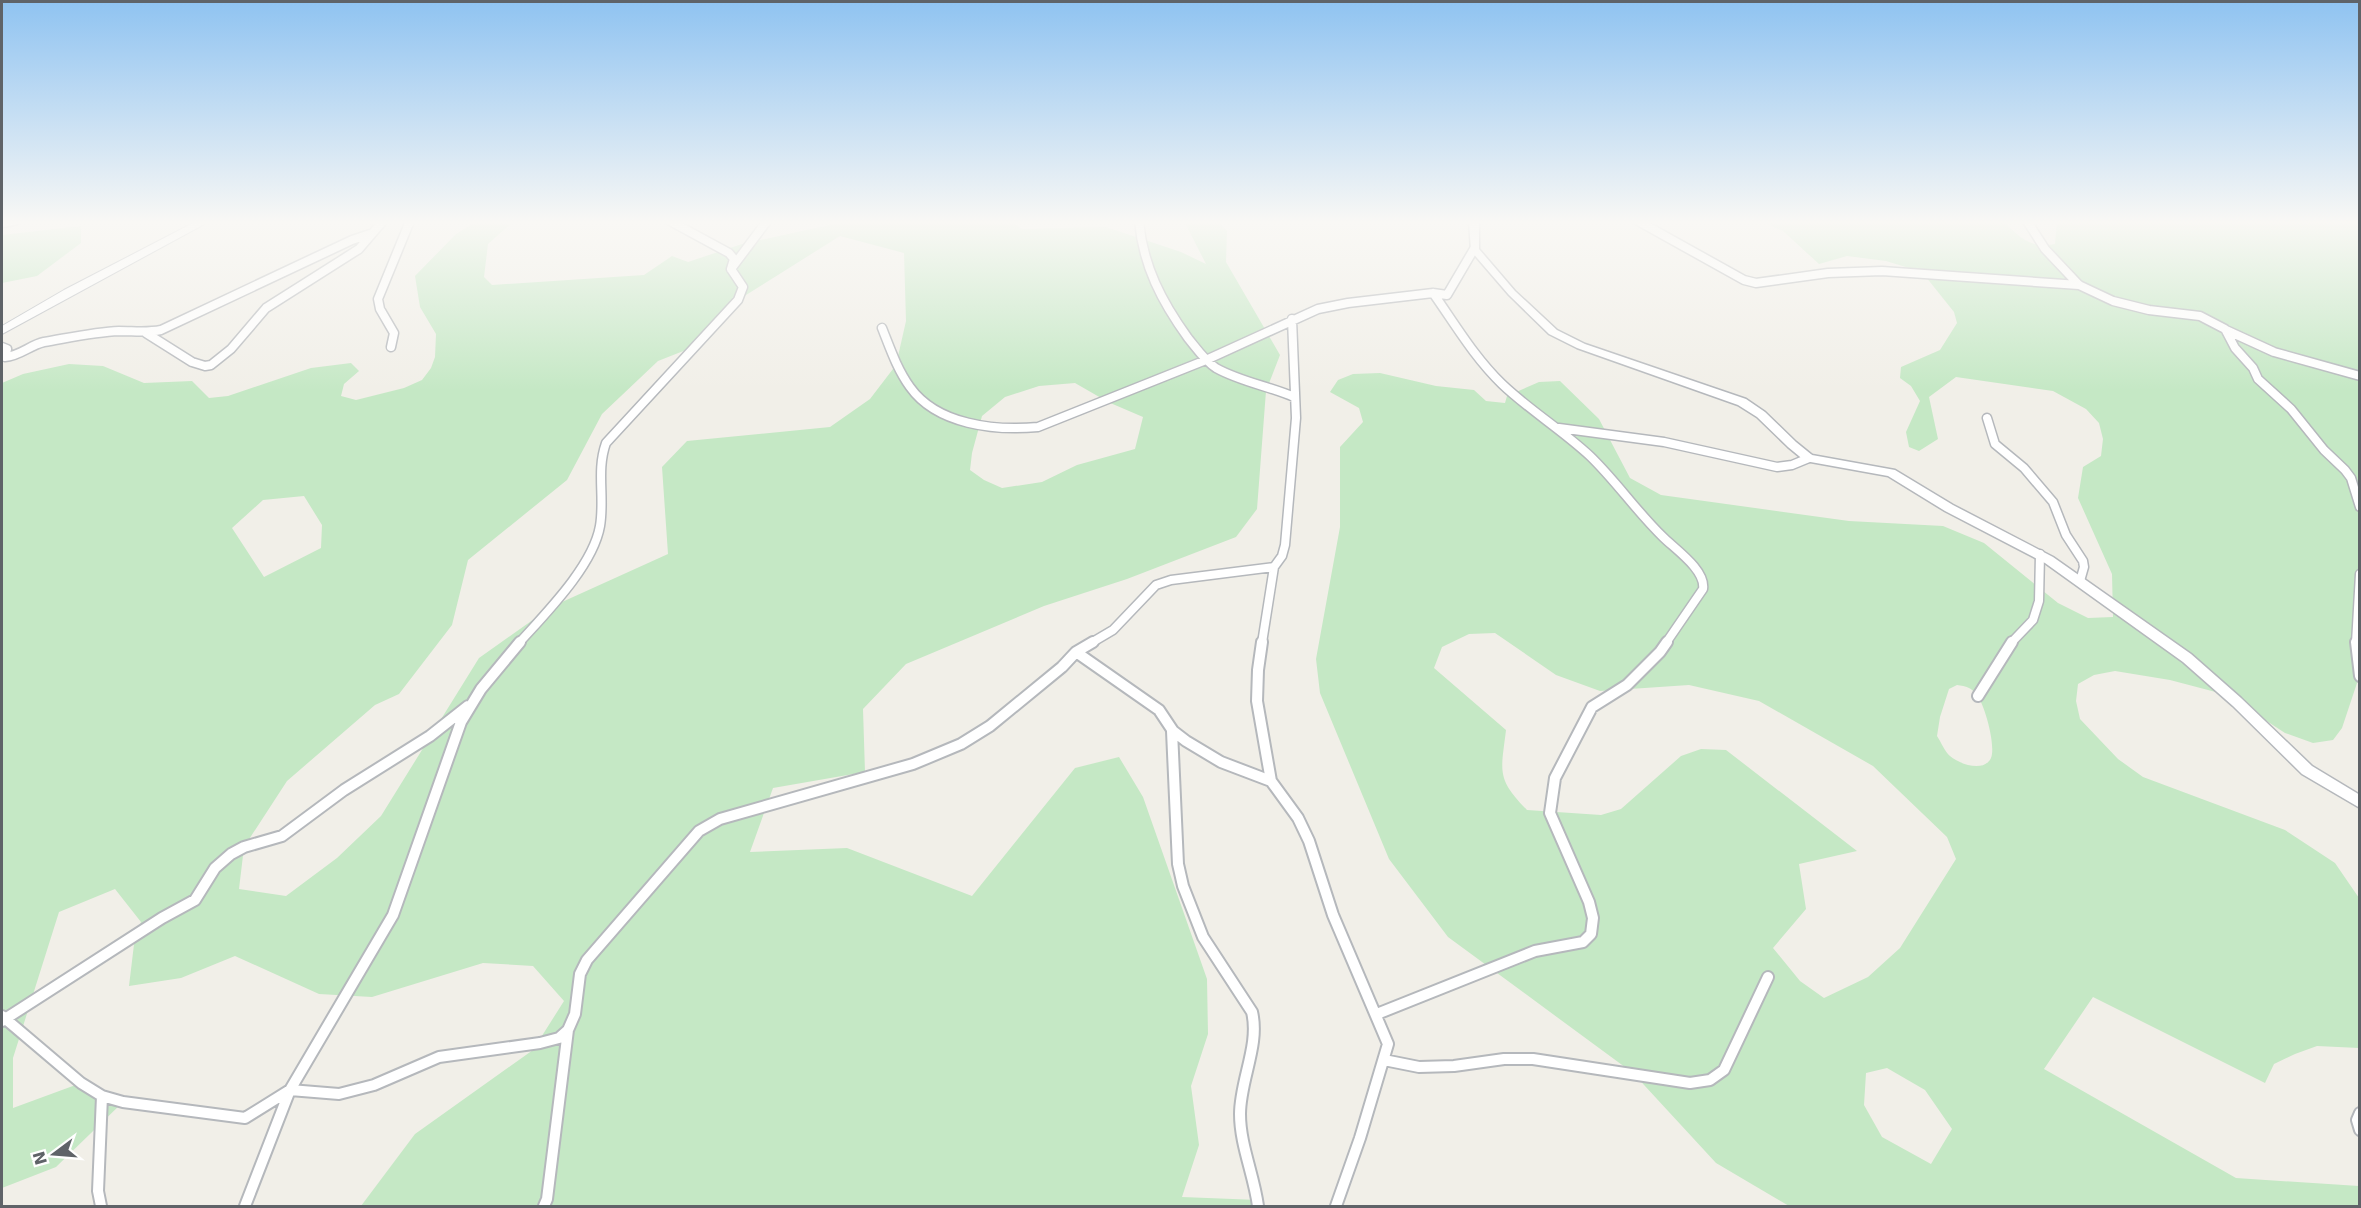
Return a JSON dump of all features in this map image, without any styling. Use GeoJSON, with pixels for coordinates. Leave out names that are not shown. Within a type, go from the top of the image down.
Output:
{"type":"FeatureCollection","features":[{"type":"Feature","properties":{"kind":"main road"},"geometry":{"type":"LineString","coordinates":[[2,331],[96,277]]}},
{"type":"Feature","properties":{"kind":"street"},"geometry":{"type":"LineString","coordinates":[[2,347],[7,349],[5,357],[7,357],[22,355],[30,346],[40,343],[118,331],[146,333],[161,330],[274,277]]}},
{"type":"Feature","properties":{"kind":"street"},"geometry":{"type":"LineString","coordinates":[[146,333],[192,362],[205,366],[212,365],[231,349],[266,308],[314,277]]}},
{"type":"Feature","properties":{"kind":"street"},"geometry":{"type":"LineString","coordinates":[[387,277],[378,299],[380,309],[394,333],[391,347]]}},
{"type":"Feature","properties":{"kind":"street"},"geometry":{"type":"LineString","coordinates":[[245,1206],[290,1090],[393,915],[461,722],[470,705],[551,607],[590,554],[598,535],[599,458],[602,450],[738,300],[743,287],[737,277]]}},
{"type":"Feature","properties":{"kind":"street"},"geometry":{"type":"LineString","coordinates":[[1152,277],[1175,320],[1206,360],[1236,378],[1294,397]]}},
{"type":"Feature","properties":{"kind":"street"},"geometry":{"type":"LineString","coordinates":[[882,328],[906,381],[926,405],[942,414],[988,427],[1009,430],[1038,427],[1056,421],[1206,360],[1292,319],[1339,304],[1433,292],[1447,295],[1457,277]]}},
{"type":"Feature","properties":{"kind":"street"},"geometry":{"type":"LineString","coordinates":[[1499,277],[1541,321],[1565,339],[1755,408],[1802,454],[1809,458],[1891,472],[1949,508],[2040,554],[2187,658],[2213,679],[2307,770],[2360,802]]}},
{"type":"Feature","properties":{"kind":"street"},"geometry":{"type":"LineString","coordinates":[[1739,277],[1756,283],[1797,277]]}},
{"type":"Feature","properties":{"kind":"street"},"geometry":{"type":"LineString","coordinates":[[1972,277],[2079,285],[2113,301],[2149,310],[2200,316],[2263,347],[2325,368],[2360,376]]}},
{"type":"Feature","properties":{"kind":"street"},"geometry":{"type":"LineString","coordinates":[[2072,277],[2079,285]]}},
{"type":"Feature","properties":{"kind":"street"},"geometry":{"type":"LineString","coordinates":[[1377,1014],[1535,951],[1583,942],[1591,934],[1593,918],[1589,902],[1550,813],[1556,778],[1592,707],[1628,685],[1660,652],[1702,589],[1703,577],[1640,515],[1592,458],[1559,428],[1503,385],[1478,358],[1433,292]]}},
{"type":"Feature","properties":{"kind":"street"},"geometry":{"type":"LineString","coordinates":[[1292,319],[1296,417],[1285,545],[1282,556],[1274,567],[1258,670],[1257,701],[1271,781],[1298,818],[1309,841],[1333,915],[1388,1044],[1336,1206]]}},
{"type":"Feature","properties":{"kind":"street"},"geometry":{"type":"LineString","coordinates":[[2225,329],[2235,348],[2253,368],[2258,379],[2290,409],[2318,443],[2345,470],[2351,478],[2360,507]]}},
{"type":"Feature","properties":{"kind":"street"},"geometry":{"type":"LineString","coordinates":[[1987,418],[1995,444],[2024,468],[2053,502],[2056,516],[2066,536],[2083,561],[2084,567],[2080,581]]}},
{"type":"Feature","properties":{"kind":"street"},"geometry":{"type":"LineString","coordinates":[[1559,428],[1664,442],[1777,467],[1792,465],[1809,458]]}},
{"type":"Feature","properties":{"kind":"street"},"geometry":{"type":"LineString","coordinates":[[1978,696],[2008,646],[2033,620],[2041,583],[2040,554]]}},
{"type":"Feature","properties":{"kind":"street"},"geometry":{"type":"LineString","coordinates":[[544,1206],[548,1199],[568,1030],[575,1014],[580,974],[587,960],[699,831],[720,819],[913,764],[961,744],[990,726],[1062,667],[1076,652],[1113,630],[1156,585],[1171,580],[1274,567]]}},
{"type":"Feature","properties":{"kind":"street"},"geometry":{"type":"LineString","coordinates":[[2360,574],[2356,647],[2360,676]]}},
{"type":"Feature","properties":{"kind":"street"},"geometry":{"type":"LineString","coordinates":[[1076,652],[1159,710],[1166,716],[1172,731],[1177,848],[1183,886],[1203,937],[1252,1012],[1255,1024],[1240,1114],[1241,1132],[1256,1181],[1258,1206]]}},
{"type":"Feature","properties":{"kind":"street"},"geometry":{"type":"LineString","coordinates":[[470,705],[430,736],[344,790],[282,836],[244,847],[231,854],[215,868],[195,900],[162,918],[106,956],[2,1019],[81,1083],[102,1096],[123,1102],[245,1118],[290,1090],[339,1094],[374,1085],[439,1057],[540,1043],[559,1038],[568,1030]]}},
{"type":"Feature","properties":{"kind":"street"},"geometry":{"type":"LineString","coordinates":[[1172,731],[1225,765],[1271,781]]}},
{"type":"Feature","properties":{"kind":"street"},"geometry":{"type":"LineString","coordinates":[[1384,1060],[1419,1067],[1454,1066],[1504,1059],[1533,1059],[1690,1083],[1710,1080],[1724,1070],[1768,977]]}},
{"type":"Feature","properties":{"kind":"street"},"geometry":{"type":"LineString","coordinates":[[101,1206],[98,1191],[102,1096]]}},
{"type":"Feature","properties":{"kind":"street"},"geometry":{"type":"LineString","coordinates":[[2360,1113],[2356,1120],[2360,1130]]}},
{"type":"Feature","properties":{"kind":"green space"},"geometry":{"type":"Polygon","coordinates":[[[2,277],[30,277],[2,283],[2,277]]]}},
{"type":"Feature","properties":{"kind":"green space"},"geometry":{"type":"Polygon","coordinates":[[[415,277],[484,277],[492,285],[608,277],[774,277],[738,300],[691,348],[658,361],[602,414],[567,480],[468,560],[452,625],[399,694],[375,705],[287,781],[244,847],[239,889],[286,896],[337,858],[381,816],[479,658],[551,607],[668,554],[662,467],[687,441],[830,427],[870,399],[896,365],[906,321],[905,277],[1235,277],[1280,355],[1266,391],[1257,509],[1236,537],[1127,579],[1044,606],[906,664],[863,709],[865,772],[773,788],[750,852],[847,848],[972,896],[1075,768],[1119,757],[1143,797],[1207,979],[1208,1034],[1191,1086],[1199,1145],[1182,1197],[1258,1200],[1265,1206],[361,1206],[415,1134],[533,1050],[564,1001],[533,966],[483,963],[372,997],[319,994],[235,956],[181,978],[129,986],[135,936],[141,922],[115,889],[59,912],[13,1058],[13,1108],[81,1083],[123,1102],[56,1167],[2,1188],[2,383],[23,374],[69,364],[103,366],[144,383],[192,381],[209,398],[228,396],[311,368],[351,363],[359,371],[344,384],[341,396],[356,400],[404,388],[422,380],[431,368],[435,357],[436,334],[420,307],[415,277]],[[1075,383],[1039,386],[1005,397],[982,416],[970,470],[984,480],[1002,488],[1042,482],[1077,465],[1135,449],[1143,417],[1108,402],[1075,383]],[[304,496],[263,500],[232,528],[264,577],[321,548],[322,525],[304,496]]]}},
{"type":"Feature","properties":{"kind":"green space"},"geometry":{"type":"Polygon","coordinates":[[[1926,277],[2359,277],[2360,674],[2342,728],[2333,740],[2313,743],[2285,733],[2227,695],[2170,680],[2115,671],[2094,675],[2078,684],[2076,701],[2080,719],[2118,759],[2143,777],[2285,830],[2335,863],[2359,898],[2359,1048],[2317,1046],[2295,1054],[2274,1064],[2265,1083],[2093,997],[2044,1069],[2236,1178],[2359,1186],[2359,1206],[1789,1206],[1716,1163],[1633,1073],[1448,937],[1389,859],[1320,693],[1316,659],[1340,527],[1340,447],[1363,422],[1359,408],[1330,392],[1338,380],[1353,374],[1380,373],[1436,386],[1474,390],[1486,401],[1505,403],[1507,396],[1539,382],[1560,381],[1599,419],[1630,478],[1661,495],[1849,521],[1943,526],[1984,543],[2058,603],[2088,618],[2113,617],[2112,574],[2078,498],[2083,467],[2101,456],[2103,439],[2099,423],[2086,409],[2053,391],[1956,377],[1929,397],[1938,439],[1919,451],[1909,447],[1906,432],[1920,401],[1911,386],[1900,378],[1901,367],[1940,350],[1957,323],[1954,312],[1926,277]],[[1495,633],[1469,634],[1442,647],[1434,668],[1506,730],[1502,765],[1505,782],[1527,810],[1601,815],[1621,809],[1681,756],[1701,749],[1726,750],[1857,851],[1799,864],[1806,909],[1773,948],[1800,981],[1824,998],[1868,977],[1900,948],[1956,859],[1947,837],[1873,766],[1759,701],[1689,685],[1600,691],[1556,675],[1495,633]],[[1957,685],[1949,689],[1937,736],[1946,752],[1954,759],[1971,766],[1983,765],[1991,758],[1991,735],[1980,700],[1969,688],[1957,685]],[[1887,1068],[1866,1073],[1864,1105],[1882,1137],[1931,1164],[1952,1129],[1925,1090],[1887,1068]]]}}]}
